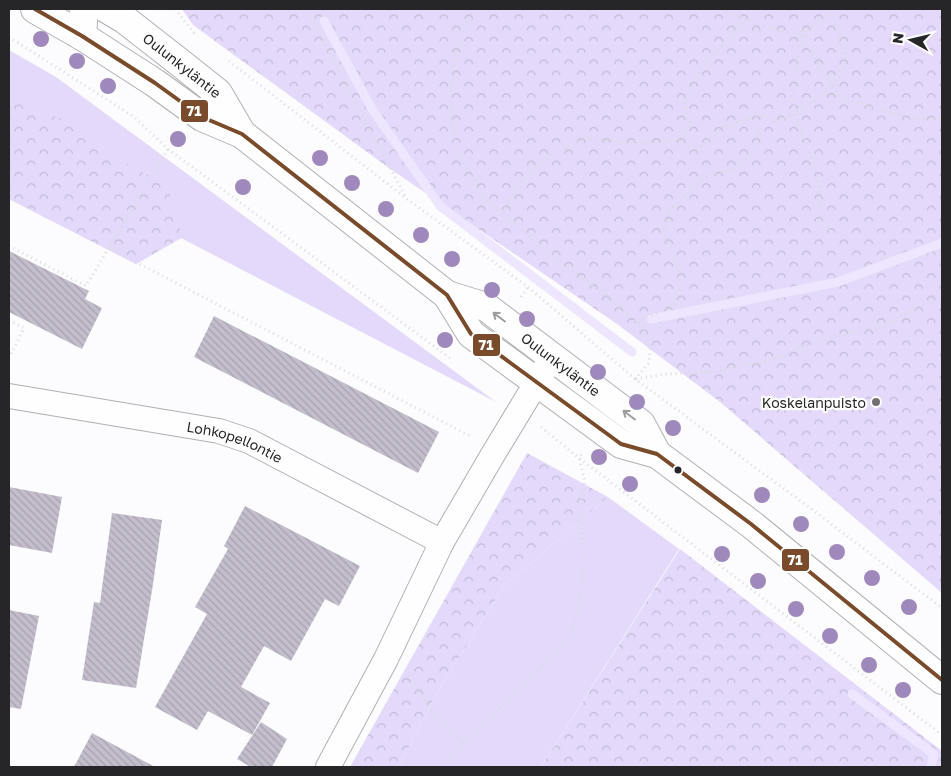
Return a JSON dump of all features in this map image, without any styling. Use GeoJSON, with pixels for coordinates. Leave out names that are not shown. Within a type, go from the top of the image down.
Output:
{"type":"FeatureCollection","features":[{"type":"Feature","properties":{"kind":"main road","name":"Oulunkyläntie"},"geometry":{"type":"LineString","coordinates":[[35,9],[82,36],[155,83],[202,117],[242,134],[448,295],[472,334],[621,444],[657,454],[751,524],[942,680]]}},
{"type":"Feature","properties":{"kind":"main road"},"geometry":{"type":"LineString","coordinates":[[82,36],[84,9]]}},
{"type":"Feature","properties":{"kind":"main road","name":"Oulunkyläntie"},"geometry":{"type":"LineString","coordinates":[[120,12],[218,93],[242,134]]}},
{"type":"Feature","properties":{"kind":"main road"},"geometry":{"type":"LineString","coordinates":[[82,36],[120,12]]}},
{"type":"Feature","properties":{"kind":"main road","name":"Oulunkyläntie"},"geometry":{"type":"LineString","coordinates":[[448,295],[486,307],[641,424],[657,454]]}},
{"type":"Feature","properties":{"kind":"street"},"geometry":{"type":"LineString","coordinates":[[328,767],[386,659],[442,542],[552,357]]}},
{"type":"Feature","properties":{"kind":"street","name":"Lohkopellontie"},"geometry":{"type":"LineString","coordinates":[[9,396],[219,431],[249,441],[442,542]]}},
{"type":"Feature","properties":{"kind":"path"},"geometry":{"type":"LineString","coordinates":[[175,9],[201,39]]}},
{"type":"Feature","properties":{"kind":"path"},"geometry":{"type":"LineString","coordinates":[[306,9],[407,199]]}},
{"type":"Feature","properties":{"kind":"path"},"geometry":{"type":"LineString","coordinates":[[475,9],[469,18],[456,55],[452,102],[456,149],[485,199],[503,212],[540,248],[591,284],[644,327],[651,344],[650,363],[635,379]]}},
{"type":"Feature","properties":{"kind":"path"},"geometry":{"type":"LineString","coordinates":[[503,212],[522,180],[552,154],[585,137],[621,142],[651,143],[680,141],[698,151],[722,127],[756,116],[770,117],[775,120],[796,114],[832,87],[842,71],[846,62],[840,31],[832,10],[818,22],[802,31],[789,32],[777,31],[722,9]]}},
{"type":"Feature","properties":{"kind":"path"},"geometry":{"type":"LineString","coordinates":[[680,141],[690,124],[684,100],[695,83],[700,69],[747,19]]}},
{"type":"Feature","properties":{"kind":"path"},"geometry":{"type":"LineString","coordinates":[[802,31],[819,69],[828,78],[837,96],[909,118],[942,119]]}},
{"type":"Feature","properties":{"kind":"path"},"geometry":{"type":"LineString","coordinates":[[802,31],[792,92],[796,114],[816,174],[821,210],[830,231]]}},
{"type":"Feature","properties":{"kind":"path"},"geometry":{"type":"LineString","coordinates":[[9,37],[134,117],[168,148],[456,362]]}},
{"type":"Feature","properties":{"kind":"path"},"geometry":{"type":"LineString","coordinates":[[224,56],[407,199],[528,287],[635,379],[776,482],[942,608]]}},
{"type":"Feature","properties":{"kind":"path"},"geometry":{"type":"LineString","coordinates":[[638,322],[672,306],[678,298],[681,276],[663,234],[670,210],[708,175],[734,169],[752,152],[759,140],[756,116]]}},
{"type":"Feature","properties":{"kind":"path"},"geometry":{"type":"LineString","coordinates":[[9,246],[86,286],[168,148]]}},
{"type":"Feature","properties":{"kind":"path"},"geometry":{"type":"LineString","coordinates":[[109,248],[478,440]]}},
{"type":"Feature","properties":{"kind":"path"},"geometry":{"type":"LineString","coordinates":[[635,379],[664,374],[711,372],[767,362],[826,338],[880,327],[934,299],[942,279]]}},
{"type":"Feature","properties":{"kind":"path"},"geometry":{"type":"LineString","coordinates":[[9,320],[24,328],[9,358]]}},
{"type":"Feature","properties":{"kind":"path"},"geometry":{"type":"LineString","coordinates":[[542,428],[942,735]]}},
{"type":"Feature","properties":{"kind":"path"},"geometry":{"type":"LineString","coordinates":[[445,767],[464,743],[552,656],[570,634],[578,614],[584,564],[581,501],[585,481],[579,458]]}},
{"type":"Feature","properties":{"kind":"path"},"geometry":{"type":"LineString","coordinates":[[386,659],[407,675],[437,716],[464,743]]}},
{"type":"Feature","properties":{"kind":"green space","name":"Koskelanpuisto"},"geometry":{"type":"Polygon","coordinates":[[[182,9],[942,9],[942,593],[720,402],[617,324],[389,168],[193,25],[182,9]]]}},
{"type":"Feature","properties":{"kind":"green space"},"geometry":{"type":"Polygon","coordinates":[[[9,50],[56,77],[496,402],[181,238],[136,264],[9,199],[9,50]]]}},
{"type":"Feature","properties":{"kind":"green space"},"geometry":{"type":"Polygon","coordinates":[[[9,100],[75,124],[104,151],[165,185],[178,213],[181,238],[136,264],[9,199],[9,100]]]}},
{"type":"Feature","properties":{"kind":"green space"},"geometry":{"type":"Polygon","coordinates":[[[527,453],[608,497],[504,586],[434,698],[399,767],[350,767],[527,453]]]}},
{"type":"Feature","properties":{"kind":"green space"},"geometry":{"type":"Polygon","coordinates":[[[608,497],[679,549],[541,767],[399,767],[434,698],[504,586],[608,497]]]}},
{"type":"Feature","properties":{"kind":"green space"},"geometry":{"type":"Polygon","coordinates":[[[680,549],[942,751],[942,767],[541,767],[680,549]]]}},
{"type":"Feature","properties":{"kind":"building"},"geometry":{"type":"Polygon","coordinates":[[[9,251],[89,291],[85,299],[102,308],[82,349],[9,312],[9,251]]]}},
{"type":"Feature","properties":{"kind":"building"},"geometry":{"type":"Polygon","coordinates":[[[214,316],[439,432],[418,473],[194,357],[214,316]]]}},
{"type":"Feature","properties":{"kind":"building"},"geometry":{"type":"Polygon","coordinates":[[[9,487],[62,497],[52,553],[9,545],[9,487]]]}},
{"type":"Feature","properties":{"kind":"building"},"geometry":{"type":"Polygon","coordinates":[[[245,506],[360,566],[339,606],[325,599],[291,661],[264,646],[241,687],[270,703],[252,735],[208,711],[197,730],[155,707],[207,614],[195,607],[228,549],[224,546],[245,506]]]}},
{"type":"Feature","properties":{"kind":"building"},"geometry":{"type":"Polygon","coordinates":[[[112,513],[162,520],[136,688],[82,680],[94,602],[100,603],[112,513]]]}},
{"type":"Feature","properties":{"kind":"building"},"geometry":{"type":"Polygon","coordinates":[[[9,610],[39,616],[21,709],[9,707],[9,610]]]}},
{"type":"Feature","properties":{"kind":"building"},"geometry":{"type":"Polygon","coordinates":[[[261,722],[287,739],[272,767],[251,767],[237,759],[261,722]]]}},
{"type":"Feature","properties":{"kind":"building"},"geometry":{"type":"Polygon","coordinates":[[[92,733],[155,767],[74,767],[92,733]]]}},
{"type":"Feature","properties":{"kind":"waterway"},"geometry":{"type":"LineString","coordinates":[[324,21],[372,109],[440,206],[632,352]]}},
{"type":"Feature","properties":{"kind":"waterway"},"geometry":{"type":"LineString","coordinates":[[651,319],[838,282],[942,243]]}},
{"type":"Feature","properties":{"kind":"waterway"},"geometry":{"type":"LineString","coordinates":[[852,694],[934,754],[931,767]]}},
{"type":"Feature","properties":{"kind":"transit line","name":"71"},"geometry":{"type":"LineString","coordinates":[[35,9],[82,36],[155,83],[202,117],[242,134],[447,295],[471,334],[621,444],[657,454],[751,524],[942,680]]}},
{"type":"Feature","properties":{"kind":"place","name":"Koskelanpuisto"},"geometry":{"type":"Point","coordinates":[876,402]}}]}
